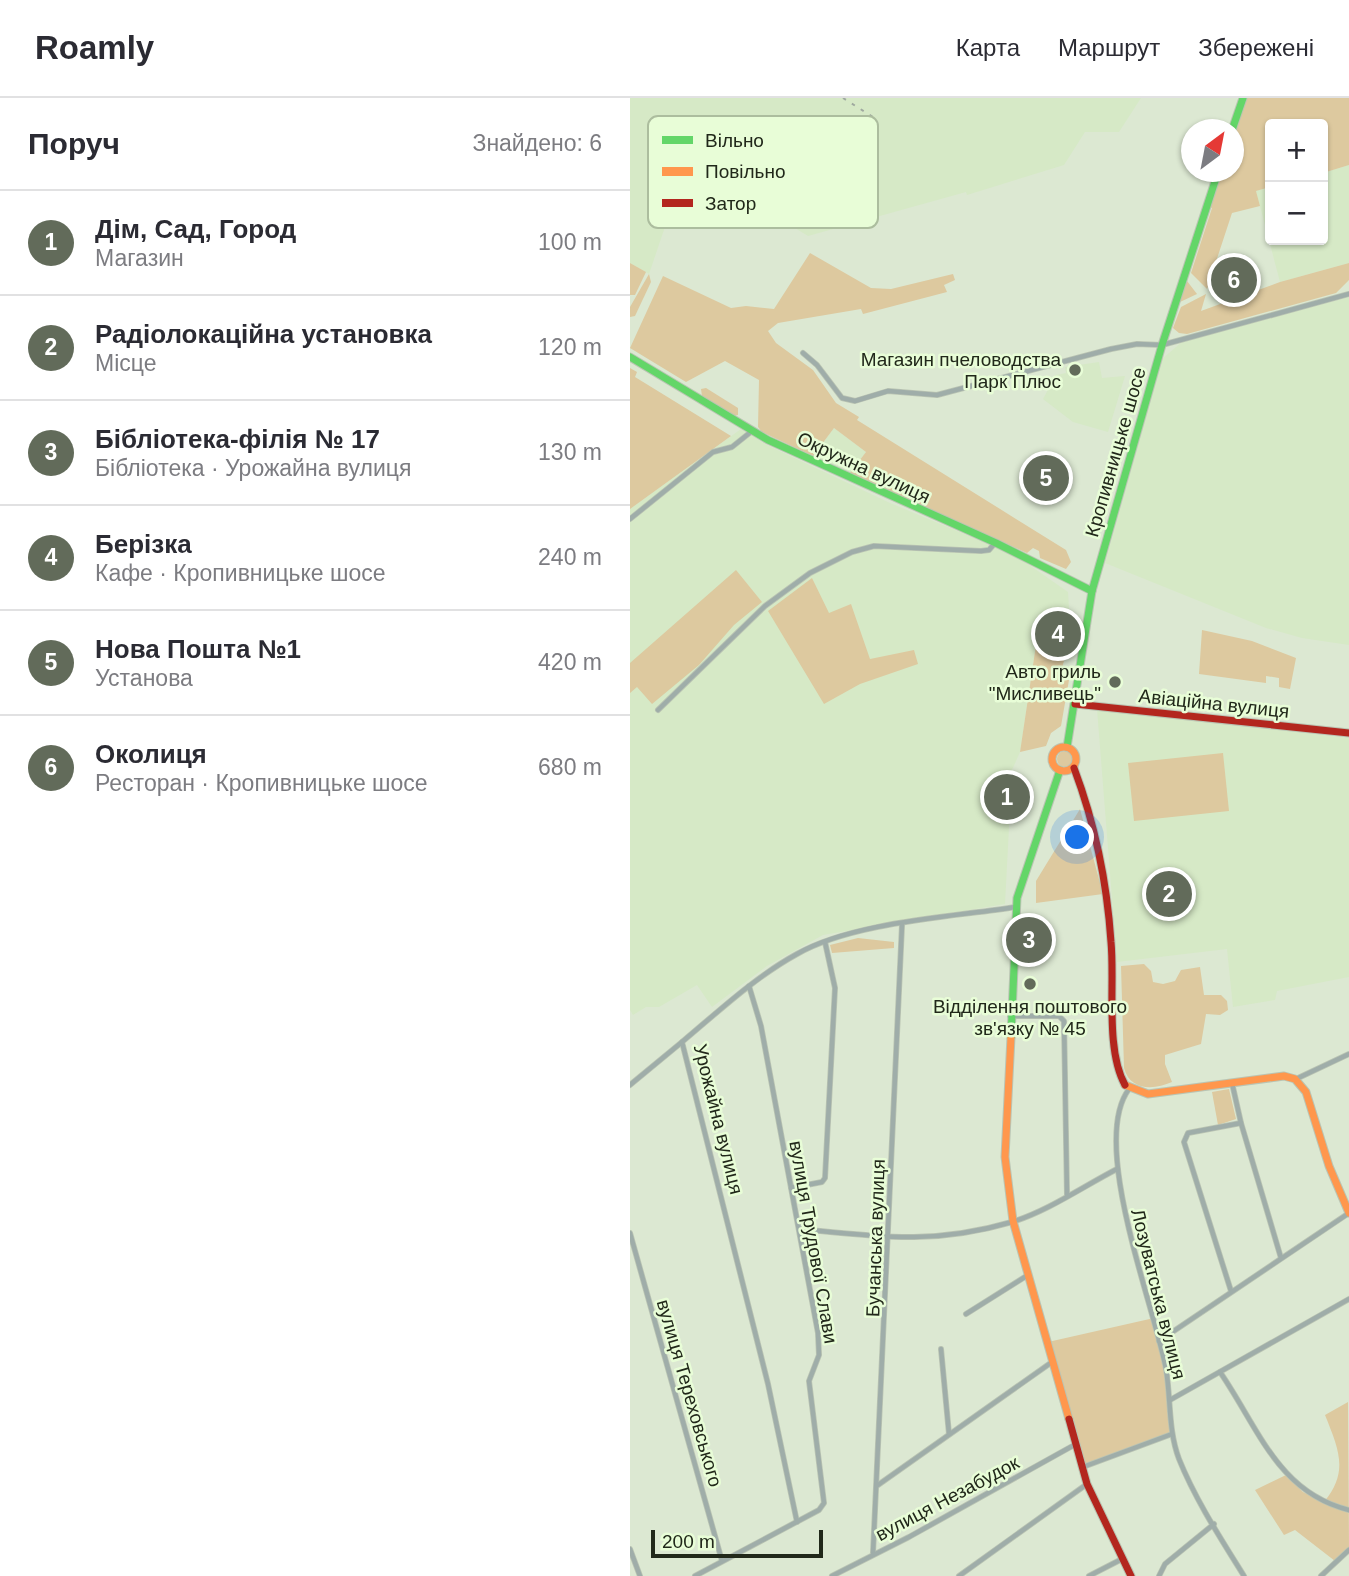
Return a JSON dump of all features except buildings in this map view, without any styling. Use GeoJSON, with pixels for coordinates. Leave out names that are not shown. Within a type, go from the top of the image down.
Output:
{"type":"FeatureCollection","features":[{"type":"Feature","properties":{"kind":"main road"},"geometry":{"type":"LineString","coordinates":[[1236,119],[1243,98]]}},
{"type":"Feature","properties":{"kind":"main road","name":"Кропивницьке шосе"},"geometry":{"type":"LineString","coordinates":[[1067,747],[1091,591],[1163,345],[1215,182]]}},
{"type":"Feature","properties":{"kind":"main road","name":"Окружна вулиця"},"geometry":{"type":"LineString","coordinates":[[630,357],[752,431],[890,498],[996,543],[1091,591]]}},
{"type":"Feature","properties":{"kind":"main road","name":"Авіаційна вулиця"},"geometry":{"type":"LineString","coordinates":[[1075,704],[1349,733]]}},
{"type":"Feature","properties":{"kind":"main road","name":"Кропивницьке шосе"},"geometry":{"type":"LineString","coordinates":[[1067,747],[1076,756],[1074,768]]}},
{"type":"Feature","properties":{"kind":"main road","name":"Кропивницьке шосе"},"geometry":{"type":"LineString","coordinates":[[1060,771],[1055,767],[1053,755],[1056,750],[1067,747]]}},
{"type":"Feature","properties":{"kind":"main road"},"geometry":{"type":"LineString","coordinates":[[1131,1576],[1087,1484],[1013,1222],[1005,1168],[1017,906],[1024,872],[1060,771],[1074,768],[1083,790],[1107,894],[1121,1080],[1129,1089],[1148,1094],[1284,1076],[1295,1079],[1306,1092],[1332,1175],[1349,1213]]}},
{"type":"Feature","properties":{"kind":"street"},"geometry":{"type":"LineString","coordinates":[[803,354],[817,365],[842,397],[855,401],[888,391],[937,395],[1111,349],[1137,344],[1163,345],[1349,294]]}},
{"type":"Feature","properties":{"kind":"street"},"geometry":{"type":"LineString","coordinates":[[630,519],[713,452],[732,447],[752,431]]}},
{"type":"Feature","properties":{"kind":"street"},"geometry":{"type":"LineString","coordinates":[[658,710],[765,606],[810,573],[852,552],[874,546],[981,551],[989,550],[996,543]]}},
{"type":"Feature","properties":{"kind":"street","name":"Урожайна вулиця"},"geometry":{"type":"LineString","coordinates":[[797,1522],[768,1384],[682,1042],[749,986],[798,953],[825,942],[902,925],[1017,906]]}},
{"type":"Feature","properties":{"kind":"street","name":"Бучанська вулиця"},"geometry":{"type":"LineString","coordinates":[[873,1553],[902,925]]}},
{"type":"Feature","properties":{"kind":"street"},"geometry":{"type":"LineString","coordinates":[[791,1188],[822,1182],[825,1178],[835,988],[825,942]]}},
{"type":"Feature","properties":{"kind":"street","name":"вулиця Трудової Слави"},"geometry":{"type":"LineString","coordinates":[[749,986],[759,1011],[819,1343],[818,1360],[809,1381],[824,1503],[819,1510],[797,1522]]}},
{"type":"Feature","properties":{"kind":"street"},"geometry":{"type":"LineString","coordinates":[[1010,1016],[1059,1016],[1064,1021],[1064,1170],[1067,1195]]}},
{"type":"Feature","properties":{"kind":"street"},"geometry":{"type":"LineString","coordinates":[[630,1085],[682,1042]]}},
{"type":"Feature","properties":{"kind":"street"},"geometry":{"type":"LineString","coordinates":[[1295,1079],[1349,1054]]}},
{"type":"Feature","properties":{"kind":"street"},"geometry":{"type":"LineString","coordinates":[[1232,1083],[1241,1123],[1281,1258]]}},
{"type":"Feature","properties":{"kind":"street","name":"Лозуватська вулиця"},"geometry":{"type":"LineString","coordinates":[[1129,1089],[1119,1106],[1117,1169],[1120,1196],[1159,1341],[1170,1400],[1172,1434],[1180,1460],[1244,1576]]}},
{"type":"Feature","properties":{"kind":"street"},"geometry":{"type":"LineString","coordinates":[[1231,1291],[1184,1137],[1188,1133],[1241,1123]]}},
{"type":"Feature","properties":{"kind":"street"},"geometry":{"type":"LineString","coordinates":[[800,1229],[889,1238],[939,1238],[1013,1222],[1117,1169]]}},
{"type":"Feature","properties":{"kind":"street"},"geometry":{"type":"LineString","coordinates":[[1159,1341],[1349,1213]]}},
{"type":"Feature","properties":{"kind":"street","name":"вулиця Тереховського"},"geometry":{"type":"LineString","coordinates":[[630,1233],[722,1561]]}},
{"type":"Feature","properties":{"kind":"street"},"geometry":{"type":"LineString","coordinates":[[966,1314],[1028,1275]]}},
{"type":"Feature","properties":{"kind":"street"},"geometry":{"type":"LineString","coordinates":[[1170,1400],[1349,1298]]}},
{"type":"Feature","properties":{"kind":"street"},"geometry":{"type":"LineString","coordinates":[[941,1349],[949,1434]]}},
{"type":"Feature","properties":{"kind":"street"},"geometry":{"type":"LineString","coordinates":[[878,1485],[1053,1362]]}},
{"type":"Feature","properties":{"kind":"street"},"geometry":{"type":"LineString","coordinates":[[1220,1372],[1293,1483],[1315,1499],[1349,1510]]}},
{"type":"Feature","properties":{"kind":"street"},"geometry":{"type":"LineString","coordinates":[[1082,1467],[1172,1434]]}},
{"type":"Feature","properties":{"kind":"street","name":"вулиця Незабудок"},"geometry":{"type":"LineString","coordinates":[[832,1576],[909,1537],[1076,1444]]}},
{"type":"Feature","properties":{"kind":"street"},"geometry":{"type":"LineString","coordinates":[[959,1576],[1087,1484]]}},
{"type":"Feature","properties":{"kind":"street"},"geometry":{"type":"LineString","coordinates":[[695,1576],[797,1522]]}},
{"type":"Feature","properties":{"kind":"street"},"geometry":{"type":"LineString","coordinates":[[1159,1576],[1165,1564],[1214,1524]]}},
{"type":"Feature","properties":{"kind":"street"},"geometry":{"type":"LineString","coordinates":[[630,1549],[640,1576]]}},
{"type":"Feature","properties":{"kind":"street"},"geometry":{"type":"LineString","coordinates":[[1321,1576],[1349,1550]]}},
{"type":"Feature","properties":{"kind":"street"},"geometry":{"type":"LineString","coordinates":[[1089,1576],[1124,1558]]}},
{"type":"Feature","properties":{"kind":"shaded area"},"geometry":{"type":"Polygon","coordinates":[[[630,98],[1141,98],[1119,132],[1085,132],[1064,165],[967,195],[966,192],[878,217],[878,116],[648,116],[648,228],[665,228],[649,274],[630,263],[630,98]]]}},
{"type":"Feature","properties":{"kind":"shaded area"},"geometry":{"type":"Polygon","coordinates":[[[1243,98],[1349,98],[1349,165],[1328,171],[1328,119],[1265,119],[1265,188],[1256,191],[1260,206],[1232,213],[1207,289],[1191,273],[1212,208],[1207,206],[1215,182],[1244,182],[1244,119],[1237,119],[1243,98]]]}},
{"type":"Feature","properties":{"kind":"shaded area"},"geometry":{"type":"Polygon","coordinates":[[[1349,165],[1349,263],[1280,282],[1270,245],[1328,245],[1328,171],[1349,165]]]}},
{"type":"Feature","properties":{"kind":"shaded area"},"geometry":{"type":"Polygon","coordinates":[[[1265,188],[1265,225],[1256,191],[1265,188]]]}},
{"type":"Feature","properties":{"kind":"shaded area"},"geometry":{"type":"Polygon","coordinates":[[[795,228],[837,228],[808,236],[795,228]]]}},
{"type":"Feature","properties":{"kind":"shaded area"},"geometry":{"type":"Polygon","coordinates":[[[810,253],[871,288],[891,289],[953,274],[955,280],[944,285],[947,292],[863,314],[861,309],[778,323],[768,331],[776,343],[813,370],[836,403],[859,417],[857,420],[1066,550],[1071,562],[1066,569],[1040,558],[1039,551],[1033,548],[1027,553],[850,473],[866,452],[834,428],[813,456],[762,432],[758,427],[759,380],[725,361],[686,382],[630,348],[663,276],[731,308],[746,306],[774,309],[810,253]]]}},
{"type":"Feature","properties":{"kind":"shaded area"},"geometry":{"type":"Polygon","coordinates":[[[630,263],[646,272],[635,295],[630,295],[630,263]]]}},
{"type":"Feature","properties":{"kind":"shaded area"},"geometry":{"type":"Polygon","coordinates":[[[1349,263],[1349,280],[1336,293],[1187,334],[1179,333],[1173,328],[1181,307],[1206,294],[1201,311],[1280,282],[1349,263]]]}},
{"type":"Feature","properties":{"kind":"shaded area"},"geometry":{"type":"Polygon","coordinates":[[[649,274],[651,282],[635,316],[630,317],[630,307],[649,274]]]}},
{"type":"Feature","properties":{"kind":"shaded area"},"geometry":{"type":"Polygon","coordinates":[[[1187,281],[1197,294],[1180,302],[1179,301],[1187,281]]]}},
{"type":"Feature","properties":{"kind":"shaded area"},"geometry":{"type":"Polygon","coordinates":[[[1349,297],[1349,645],[1302,638],[1266,628],[1105,563],[1162,359],[1183,341],[1349,297]]]}},
{"type":"Feature","properties":{"kind":"shaded area"},"geometry":{"type":"Polygon","coordinates":[[[1099,362],[1102,378],[1125,376],[1108,432],[1073,422],[1043,399],[1056,375],[1066,373],[1065,367],[1099,362]]]}},
{"type":"Feature","properties":{"kind":"shaded area"},"geometry":{"type":"Polygon","coordinates":[[[630,368],[637,372],[635,377],[731,436],[630,509],[630,368]]]}},
{"type":"Feature","properties":{"kind":"shaded area"},"geometry":{"type":"Polygon","coordinates":[[[706,388],[738,408],[738,415],[733,416],[702,396],[701,389],[706,388]]]}},
{"type":"Feature","properties":{"kind":"shaded area"},"geometry":{"type":"Polygon","coordinates":[[[834,428],[866,452],[850,473],[813,456],[834,428]]]}},
{"type":"Feature","properties":{"kind":"shaded area"},"geometry":{"type":"Polygon","coordinates":[[[741,429],[767,445],[890,503],[1015,555],[1068,592],[1071,639],[1036,645],[1020,752],[1012,770],[1005,904],[823,935],[767,966],[712,1007],[697,985],[659,1007],[646,1007],[633,1015],[630,1010],[630,509],[741,429]]]}},
{"type":"Feature","properties":{"kind":"shaded area"},"geometry":{"type":"Polygon","coordinates":[[[736,570],[762,602],[734,625],[699,665],[652,704],[637,687],[630,693],[630,663],[736,570]]]}},
{"type":"Feature","properties":{"kind":"shaded area"},"geometry":{"type":"Polygon","coordinates":[[[812,578],[829,613],[851,604],[870,659],[914,650],[918,664],[860,684],[824,704],[768,611],[812,578]]]}},
{"type":"Feature","properties":{"kind":"shaded area"},"geometry":{"type":"Polygon","coordinates":[[[1202,630],[1252,641],[1296,658],[1290,689],[1279,687],[1279,678],[1266,676],[1266,683],[1199,674],[1202,630]]]}},
{"type":"Feature","properties":{"kind":"shaded area"},"geometry":{"type":"Polygon","coordinates":[[[1071,639],[1058,680],[1069,680],[1061,726],[1051,733],[1046,746],[1020,752],[1036,645],[1071,639]]]}},
{"type":"Feature","properties":{"kind":"shaded area"},"geometry":{"type":"Polygon","coordinates":[[[1097,709],[1349,738],[1349,977],[1277,991],[1275,1000],[1233,1007],[1227,949],[1117,962],[1097,709]]]}},
{"type":"Feature","properties":{"kind":"shaded area"},"geometry":{"type":"Polygon","coordinates":[[[1065,751],[1073,759],[1065,767],[1057,759],[1065,751]]]}},
{"type":"Feature","properties":{"kind":"shaded area"},"geometry":{"type":"Polygon","coordinates":[[[1223,753],[1229,811],[1134,821],[1128,763],[1223,753]]]}},
{"type":"Feature","properties":{"kind":"shaded area"},"geometry":{"type":"Polygon","coordinates":[[[1080,809],[1103,894],[1036,903],[1036,881],[1080,809]]]}},
{"type":"Feature","properties":{"kind":"shaded area"},"geometry":{"type":"Polygon","coordinates":[[[858,938],[894,942],[894,948],[832,953],[830,945],[858,938]]]}},
{"type":"Feature","properties":{"kind":"shaded area"},"geometry":{"type":"Polygon","coordinates":[[[1144,964],[1151,971],[1153,982],[1163,984],[1175,981],[1181,970],[1200,967],[1204,995],[1221,995],[1227,1001],[1228,1010],[1220,1015],[1206,1014],[1201,1044],[1165,1055],[1165,1064],[1172,1082],[1150,1087],[1137,1085],[1127,1076],[1124,1068],[1121,966],[1144,964]]]}},
{"type":"Feature","properties":{"kind":"shaded area"},"geometry":{"type":"Polygon","coordinates":[[[1229,1089],[1236,1119],[1218,1125],[1212,1092],[1229,1089]]]}},
{"type":"Feature","properties":{"kind":"shaded area"},"geometry":{"type":"Polygon","coordinates":[[[1154,1318],[1165,1368],[1172,1434],[1082,1467],[1048,1342],[1154,1318]]]}},
{"type":"Feature","properties":{"kind":"shaded area"},"geometry":{"type":"Polygon","coordinates":[[[1348,1402],[1349,1550],[1335,1561],[1295,1530],[1284,1535],[1255,1490],[1286,1475],[1303,1492],[1324,1502],[1337,1481],[1339,1471],[1337,1450],[1325,1415],[1348,1402]]]}},
{"type":"Feature","properties":{"kind":"railway"},"geometry":{"type":"LineString","coordinates":[[843,98],[871,116]]}},
{"type":"Feature","properties":{"kind":"traffic: fast"},"geometry":{"type":"LineString","coordinates":[[1236,119],[1243,98]]}},
{"type":"Feature","properties":{"kind":"traffic: fast"},"geometry":{"type":"LineString","coordinates":[[1067,747],[1092,591],[1162,345],[1215,182]]}},
{"type":"Feature","properties":{"kind":"traffic: fast"},"geometry":{"type":"LineString","coordinates":[[630,357],[768,440],[996,543],[1092,591]]}},
{"type":"Feature","properties":{"kind":"traffic: fast"},"geometry":{"type":"LineString","coordinates":[[1011,1037],[1017,898],[1060,770]]}},
{"type":"Feature","properties":{"kind":"traffic: slow"},"geometry":{"type":"LineString","coordinates":[[1064,747],[1073,750],[1076,759],[1073,768],[1064,771],[1055,768],[1052,759],[1055,750],[1064,747]]}},
{"type":"Feature","properties":{"kind":"traffic: slow"},"geometry":{"type":"LineString","coordinates":[[1011,1037],[1005,1157],[1013,1221],[1069,1419]]}},
{"type":"Feature","properties":{"kind":"traffic: slow"},"geometry":{"type":"LineString","coordinates":[[1125,1085],[1148,1094],[1284,1076],[1295,1079],[1306,1092],[1329,1166],[1349,1213]]}},
{"type":"Feature","properties":{"kind":"traffic: jam"},"geometry":{"type":"LineString","coordinates":[[1075,704],[1349,733]]}},
{"type":"Feature","properties":{"kind":"traffic: jam"},"geometry":{"type":"LineString","coordinates":[[1074,768],[1094,832],[1103,875],[1111,942],[1113,1035],[1119,1070],[1125,1085]]}},
{"type":"Feature","properties":{"kind":"traffic: jam"},"geometry":{"type":"LineString","coordinates":[[1069,1419],[1087,1484],[1131,1576]]}},
{"type":"Feature","properties":{"kind":"place","name":"Околиця"},"geometry":{"type":"Point","coordinates":[1234,280]}},
{"type":"Feature","properties":{"kind":"place","name":"Магазин пчеловодства Парк Плюс"},"geometry":{"type":"Point","coordinates":[1075,370]}},
{"type":"Feature","properties":{"kind":"place","name":"Нова Пошта №1"},"geometry":{"type":"Point","coordinates":[1046,478]}},
{"type":"Feature","properties":{"kind":"place","name":"Берізка"},"geometry":{"type":"Point","coordinates":[1058,634]}},
{"type":"Feature","properties":{"kind":"place","name":"Авто гриль \"Мисливець\""},"geometry":{"type":"Point","coordinates":[1115,682]}},
{"type":"Feature","properties":{"kind":"place","name":"Дім, Сад, Город"},"geometry":{"type":"Point","coordinates":[1007,797]}},
{"type":"Feature","properties":{"kind":"place","name":"Радіолокаційна установка"},"geometry":{"type":"Point","coordinates":[1169,894]}},
{"type":"Feature","properties":{"kind":"place","name":"Бібліотека-філія № 17"},"geometry":{"type":"Point","coordinates":[1029,940]}},
{"type":"Feature","properties":{"kind":"place","name":"Відділення поштового зв'язку № 45"},"geometry":{"type":"Point","coordinates":[1030,984]}}]}
